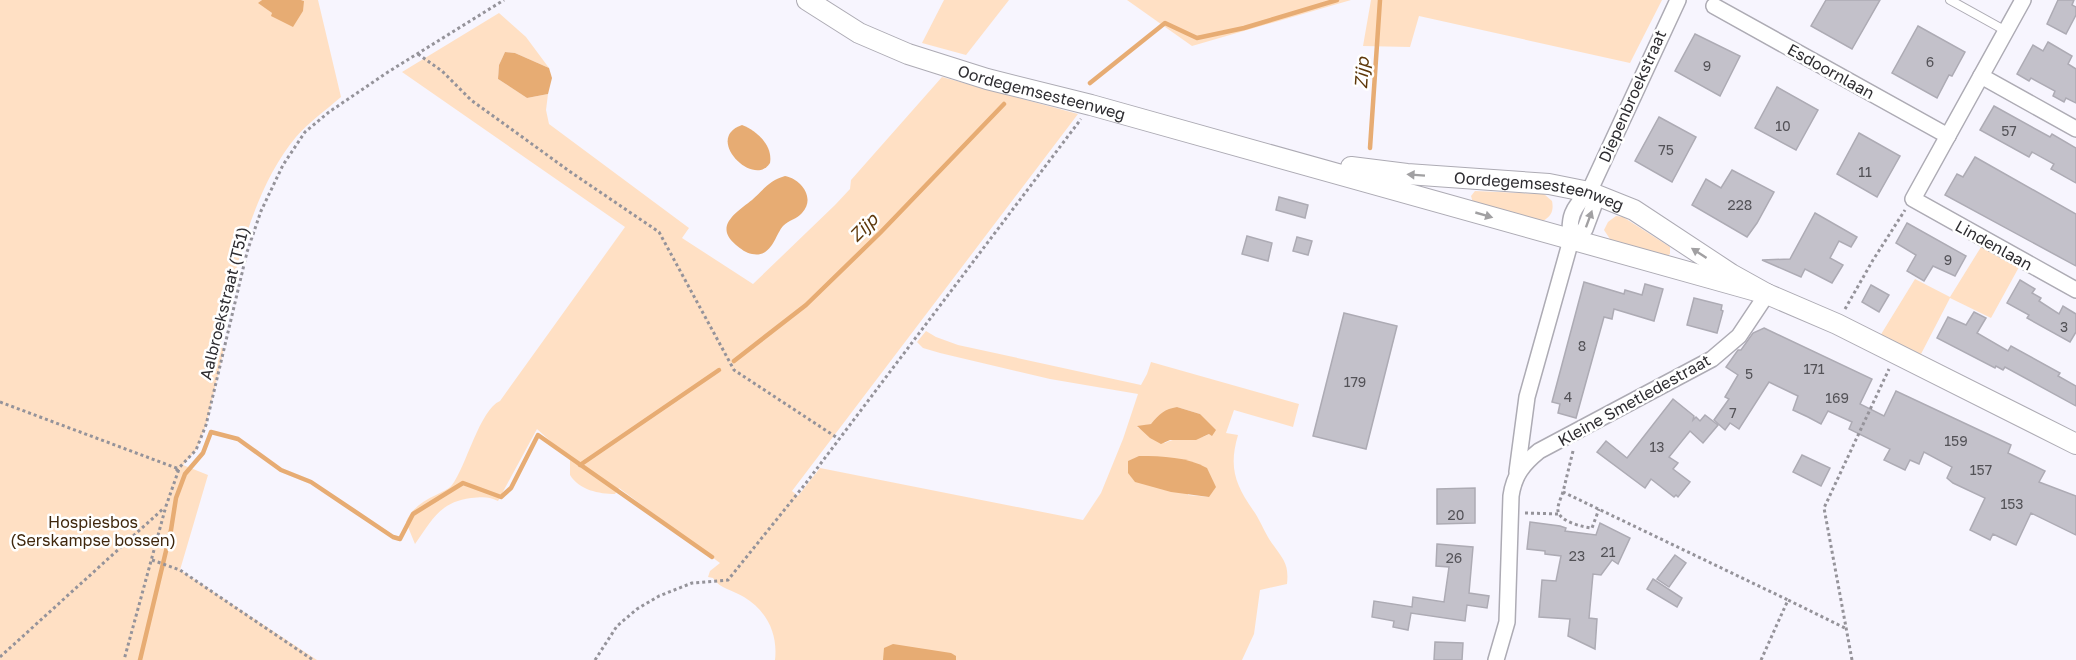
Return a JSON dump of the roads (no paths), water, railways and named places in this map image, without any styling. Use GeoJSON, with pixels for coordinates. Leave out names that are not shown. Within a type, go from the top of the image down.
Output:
{"type":"FeatureCollection","features":[{"type":"Feature","properties":{"kind":"street","name":"Oordegemsesteenweg"},"geometry":{"type":"LineString","coordinates":[[807,0],[859,33],[908,54],[987,79],[1091,105],[1767,294]]}},
{"type":"Feature","properties":{"kind":"street","name":"Diepenbroekstraat"},"geometry":{"type":"LineString","coordinates":[[1571,240],[1569,223],[1577,203],[1589,192],[1672,8],[1678,0]]}},
{"type":"Feature","properties":{"kind":"street"},"geometry":{"type":"LineString","coordinates":[[1948,136],[2023,0]]}},
{"type":"Feature","properties":{"kind":"street","name":"Esdoornlaan"},"geometry":{"type":"LineString","coordinates":[[1714,6],[1948,136]]}},
{"type":"Feature","properties":{"kind":"street"},"geometry":{"type":"LineString","coordinates":[[1981,76],[2076,129]]}},
{"type":"Feature","properties":{"kind":"street","name":"Lindenlaan"},"geometry":{"type":"LineString","coordinates":[[1948,136],[1913,199],[2076,290]]}},
{"type":"Feature","properties":{"kind":"street","name":"Oordegemsesteenweg"},"geometry":{"type":"LineString","coordinates":[[1286,159],[1407,174],[1549,184],[1589,192],[1634,210],[1731,274],[1767,294],[1837,324],[2076,444]]}},
{"type":"Feature","properties":{"kind":"street"},"geometry":{"type":"LineString","coordinates":[[1496,660],[1507,622],[1513,484],[1517,472],[1527,397],[1571,240]]}},
{"type":"Feature","properties":{"kind":"street","name":"Kleine Smetledestraat"},"geometry":{"type":"LineString","coordinates":[[1517,472],[1539,451],[1712,359],[1739,336],[1767,294]]}},
{"type":"Feature","properties":{"kind":"lane"},"geometry":{"type":"LineString","coordinates":[[1950,0],[2006,31]]}},
{"type":"Feature","properties":{"kind":"waterway","name":"Zijp"},"geometry":{"type":"LineString","coordinates":[[1090,83],[1165,23],[1197,38],[1244,28],[1337,0]]}},
{"type":"Feature","properties":{"kind":"waterway","name":"Zijp"},"geometry":{"type":"LineString","coordinates":[[1370,148],[1380,0]]}},
{"type":"Feature","properties":{"kind":"waterway","name":"Zijp"},"geometry":{"type":"LineString","coordinates":[[734,361],[806,305],[880,233],[1004,104]]}},
{"type":"Feature","properties":{"kind":"waterway","name":"Zijp"},"geometry":{"type":"LineString","coordinates":[[580,465],[719,370]]}},
{"type":"Feature","properties":{"kind":"waterway"},"geometry":{"type":"LineString","coordinates":[[140,660],[171,530],[176,498],[185,474],[203,453],[211,432],[238,439],[281,470],[311,482],[393,537],[400,539],[413,514],[463,483],[501,497],[511,488],[538,435],[712,557]]}},
{"type":"Feature","properties":{"kind":"park label","name":"Hospiesbos (Serskampse bossen)"},"geometry":{"type":"Point","coordinates":[93,531]}}]}
